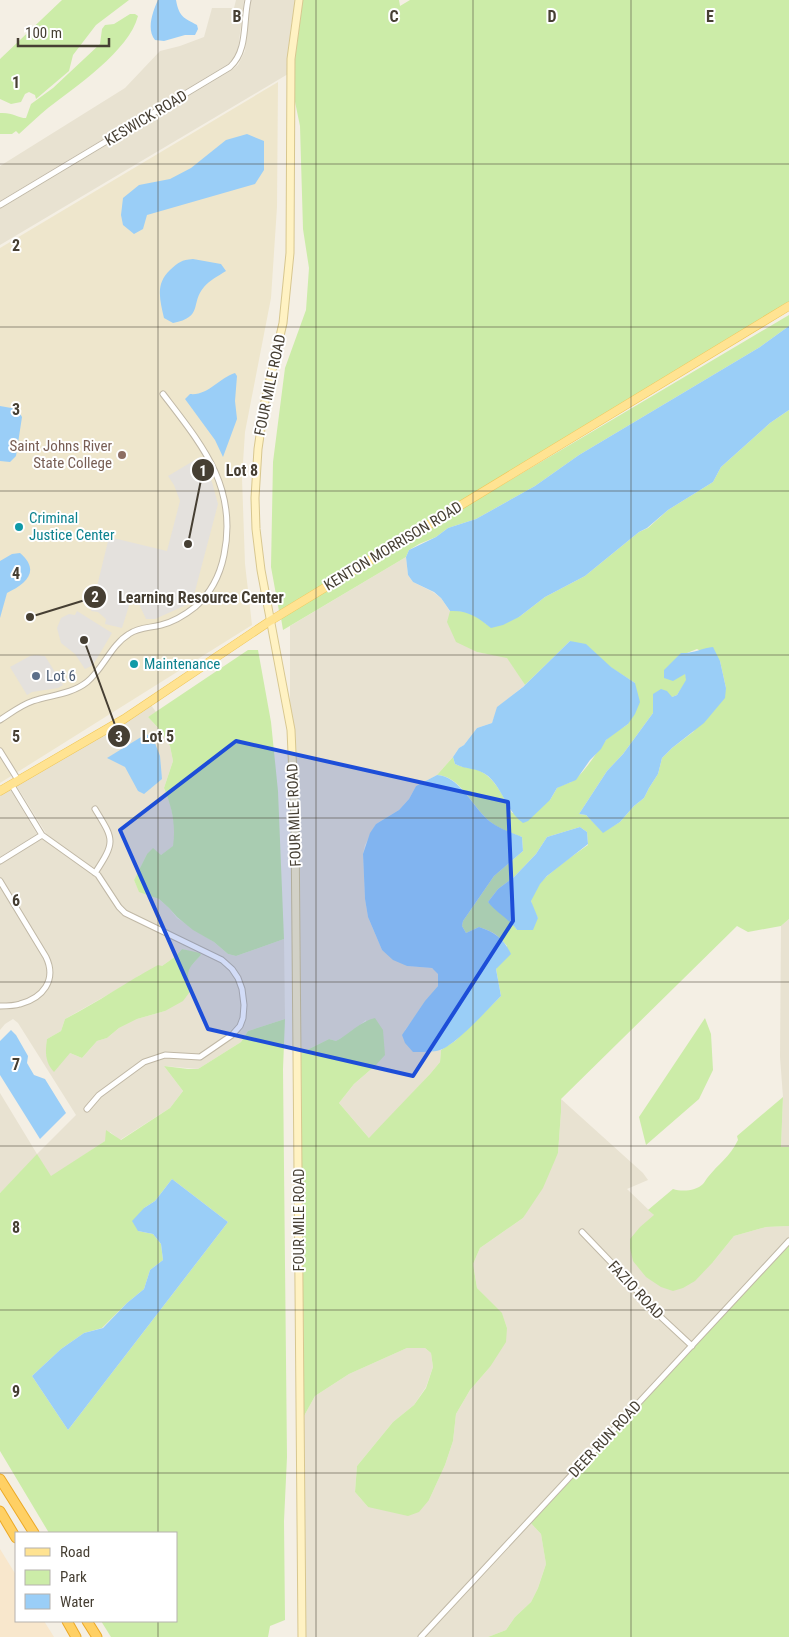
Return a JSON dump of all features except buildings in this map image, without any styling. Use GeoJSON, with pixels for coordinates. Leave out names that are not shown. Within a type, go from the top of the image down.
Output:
{"type":"FeatureCollection","features":[{"type":"Feature","properties":{"kind":"highway"},"geometry":{"type":"LineString","coordinates":[[0,1479],[33,1532]]}},
{"type":"Feature","properties":{"kind":"highway"},"geometry":{"type":"LineString","coordinates":[[0,1511],[15,1536]]}},
{"type":"Feature","properties":{"kind":"highway"},"geometry":{"type":"LineString","coordinates":[[67,1622],[76,1637]]}},
{"type":"Feature","properties":{"kind":"highway"},"geometry":{"type":"LineString","coordinates":[[88,1622],[97,1637]]}},
{"type":"Feature","properties":{"kind":"main road","name":"FOUR MILE ROAD"},"geometry":{"type":"LineString","coordinates":[[299,0],[291,59],[290,253],[283,323],[265,401],[258,449],[255,498],[260,564],[291,730],[295,822],[302,1637]]}},
{"type":"Feature","properties":{"kind":"main road","name":"KENTON MORRISON ROAD"},"geometry":{"type":"LineString","coordinates":[[6,785],[138,710],[270,621],[789,306]]}},
{"type":"Feature","properties":{"kind":"street","name":"KESWICK ROAD"},"geometry":{"type":"LineString","coordinates":[[0,205],[230,67],[241,50],[248,0]]}},
{"type":"Feature","properties":{"kind":"street"},"geometry":{"type":"LineString","coordinates":[[0,720],[30,702],[81,686],[94,676],[126,636],[138,629],[161,625],[185,614],[201,601],[214,583],[221,566],[227,538],[227,517],[224,498],[211,461],[202,445],[164,394]]}},
{"type":"Feature","properties":{"kind":"street"},"geometry":{"type":"LineString","coordinates":[[0,751],[6,785],[42,835],[95,873],[125,913],[222,960],[232,968],[242,989],[243,1018],[240,1026],[232,1035],[206,1054],[194,1057],[165,1055],[144,1062],[99,1095],[88,1109]]}},
{"type":"Feature","properties":{"kind":"street"},"geometry":{"type":"LineString","coordinates":[[94,809],[107,829],[111,843],[108,852],[95,873]]}},
{"type":"Feature","properties":{"kind":"street"},"geometry":{"type":"LineString","coordinates":[[0,861],[42,835]]}},
{"type":"Feature","properties":{"kind":"street"},"geometry":{"type":"LineString","coordinates":[[0,881],[51,966],[51,976],[48,985],[41,993],[28,1001],[18,1005],[0,1006]]}},
{"type":"Feature","properties":{"kind":"street","name":"FAZIO ROAD"},"geometry":{"type":"LineString","coordinates":[[582,1232],[629,1281],[649,1306],[692,1346]]}},
{"type":"Feature","properties":{"kind":"street","name":"DEER RUN ROAD"},"geometry":{"type":"LineString","coordinates":[[421,1637],[789,1241]]}},
{"type":"Feature","properties":{"kind":"highlighted area"},"geometry":{"type":"Polygon","coordinates":[[[236,741],[508,802],[513,921],[413,1076],[208,1029],[120,830],[236,741]]]}},
{"type":"Feature","properties":{"kind":"shaded area"},"geometry":{"type":"Polygon","coordinates":[[[236,0],[244,0],[238,50],[236,56],[228,64],[0,201],[0,166],[125,88],[160,51],[204,37],[212,8],[234,8],[236,0]]]}},
{"type":"Feature","properties":{"kind":"shaded area"},"geometry":{"type":"Polygon","coordinates":[[[251,0],[296,0],[291,26],[288,74],[0,245],[0,209],[238,65],[245,51],[251,0]]]}},
{"type":"Feature","properties":{"kind":"shaded area","name":"Saint Johns River State College"},"geometry":{"type":"Polygon","coordinates":[[[278,82],[277,207],[271,298],[245,432],[242,478],[245,564],[252,625],[0,783],[0,248],[278,82]]]}},
{"type":"Feature","properties":{"kind":"shaded area"},"geometry":{"type":"Polygon","coordinates":[[[200,457],[212,482],[218,504],[194,595],[184,606],[155,619],[146,619],[138,598],[132,596],[122,628],[105,624],[106,619],[98,612],[91,611],[109,537],[167,551],[180,501],[174,485],[168,476],[200,457]]]}},
{"type":"Feature","properties":{"kind":"shaded area"},"geometry":{"type":"Polygon","coordinates":[[[406,557],[408,575],[413,582],[441,598],[477,652],[507,657],[525,685],[498,707],[492,723],[477,728],[437,775],[416,786],[409,799],[399,810],[376,824],[365,845],[363,854],[365,899],[368,917],[382,950],[407,966],[432,968],[438,973],[438,986],[405,1030],[420,1052],[441,1050],[440,1062],[370,1139],[339,1103],[354,1084],[376,1065],[366,1020],[336,1041],[329,1039],[301,1053],[299,821],[295,730],[290,707],[290,626],[406,557]]]}},
{"type":"Feature","properties":{"kind":"shaded area"},"geometry":{"type":"Polygon","coordinates":[[[77,611],[112,633],[93,665],[85,669],[75,654],[61,643],[57,628],[61,618],[69,614],[75,615],[77,611]]]}},
{"type":"Feature","properties":{"kind":"shaded area","name":"Lot 6"},"geometry":{"type":"Polygon","coordinates":[[[35,655],[45,656],[63,685],[58,688],[32,692],[27,695],[10,667],[35,655]]]}},
{"type":"Feature","properties":{"kind":"shaded area"},"geometry":{"type":"Polygon","coordinates":[[[151,705],[156,712],[148,717],[162,732],[170,746],[173,761],[164,788],[170,803],[175,827],[174,846],[161,855],[147,854],[134,880],[139,891],[159,899],[177,918],[214,942],[228,954],[236,956],[284,939],[285,1019],[248,1031],[241,1042],[198,1069],[164,1066],[183,1091],[170,1108],[120,1140],[110,1132],[105,1141],[51,1177],[37,1155],[0,1193],[0,1093],[37,1154],[76,1115],[18,1023],[13,1019],[0,1030],[0,864],[47,835],[16,785],[151,705]],[[182,949],[162,966],[140,975],[65,1019],[61,1031],[47,1039],[46,1055],[70,1053],[82,1058],[97,1041],[107,1038],[119,1028],[137,1019],[165,1011],[188,979],[188,969],[201,955],[182,949]]]}},
{"type":"Feature","properties":{"kind":"shaded area"},"geometry":{"type":"Polygon","coordinates":[[[10,789],[37,834],[0,857],[0,795],[10,789]]]}},
{"type":"Feature","properties":{"kind":"shaded area"},"geometry":{"type":"Polygon","coordinates":[[[789,919],[789,1147],[781,1147],[783,1097],[780,1057],[781,926],[789,919]]]}},
{"type":"Feature","properties":{"kind":"shaded area"},"geometry":{"type":"Polygon","coordinates":[[[561,1099],[643,1173],[648,1180],[627,1189],[654,1215],[713,1262],[734,1236],[766,1227],[789,1226],[789,1245],[528,1520],[541,1534],[546,1564],[531,1602],[515,1617],[506,1630],[488,1637],[305,1637],[304,1416],[315,1396],[349,1374],[407,1348],[425,1348],[431,1353],[433,1367],[426,1387],[414,1405],[393,1422],[357,1466],[355,1492],[368,1507],[429,1500],[445,1465],[453,1441],[456,1414],[470,1390],[490,1367],[507,1328],[502,1314],[477,1288],[473,1264],[480,1248],[523,1218],[558,1153],[561,1099]]]}},
{"type":"Feature","properties":{"kind":"shaded area"},"geometry":{"type":"Polygon","coordinates":[[[0,1549],[15,1573],[15,1622],[45,1622],[54,1637],[0,1637],[0,1549]]]}},
{"type":"Feature","properties":{"kind":"green space"},"geometry":{"type":"Polygon","coordinates":[[[62,0],[129,0],[96,25],[73,55],[69,71],[36,99],[35,95],[29,92],[25,94],[21,102],[11,104],[0,99],[0,59],[62,0]]]}},
{"type":"Feature","properties":{"kind":"green space"},"geometry":{"type":"Polygon","coordinates":[[[303,0],[399,0],[400,6],[410,0],[789,0],[789,303],[279,611],[271,567],[273,462],[285,368],[306,310],[309,268],[303,229],[300,126],[294,97],[295,59],[303,0]]]}},
{"type":"Feature","properties":{"kind":"green space"},"geometry":{"type":"Polygon","coordinates":[[[130,14],[138,16],[133,29],[113,55],[100,67],[44,111],[19,134],[16,131],[12,134],[0,134],[0,113],[8,113],[26,118],[31,104],[53,88],[100,44],[102,29],[105,25],[114,24],[130,14]]]}},
{"type":"Feature","properties":{"kind":"green space"},"geometry":{"type":"Polygon","coordinates":[[[789,315],[789,326],[760,347],[579,455],[535,486],[476,519],[448,528],[436,537],[419,544],[409,550],[406,557],[283,630],[281,618],[789,315]]]}},
{"type":"Feature","properties":{"kind":"green space"},"geometry":{"type":"Polygon","coordinates":[[[789,410],[789,919],[781,926],[748,932],[737,926],[561,1099],[558,1153],[543,1188],[523,1218],[480,1248],[473,1264],[477,1288],[502,1313],[507,1328],[506,1342],[490,1367],[470,1390],[456,1414],[453,1441],[445,1465],[429,1500],[419,1512],[408,1516],[368,1507],[355,1492],[357,1466],[393,1422],[414,1405],[426,1388],[433,1367],[431,1353],[425,1348],[407,1348],[349,1374],[315,1396],[304,1416],[301,1053],[329,1039],[336,1041],[360,1025],[375,1018],[383,1030],[385,1055],[354,1084],[339,1103],[369,1138],[440,1062],[441,1050],[455,1041],[501,996],[496,969],[507,946],[495,934],[479,927],[466,933],[462,926],[463,921],[494,876],[523,851],[522,837],[507,832],[493,824],[458,785],[452,780],[437,775],[453,757],[455,764],[475,769],[490,778],[512,813],[550,800],[557,788],[576,779],[608,738],[628,724],[635,683],[570,641],[525,685],[507,658],[477,652],[456,642],[447,622],[450,611],[470,613],[486,624],[519,617],[545,597],[585,576],[639,532],[648,528],[668,510],[713,482],[721,467],[770,423],[789,410]],[[697,649],[687,653],[685,674],[687,680],[677,695],[653,713],[623,754],[607,771],[579,814],[586,815],[603,832],[620,822],[644,798],[658,774],[662,758],[693,732],[726,688],[720,661],[697,649]],[[580,827],[547,837],[536,854],[514,877],[498,889],[488,902],[512,923],[517,930],[538,918],[532,907],[531,899],[533,892],[555,869],[588,845],[587,832],[580,827]]]}},
{"type":"Feature","properties":{"kind":"green space"},"geometry":{"type":"Polygon","coordinates":[[[248,650],[258,650],[271,722],[278,791],[284,939],[236,956],[228,954],[214,942],[193,930],[159,899],[139,892],[134,880],[147,854],[153,848],[161,855],[173,846],[174,838],[173,816],[164,788],[173,761],[170,746],[162,732],[148,717],[248,650]]]}},
{"type":"Feature","properties":{"kind":"green space"},"geometry":{"type":"Polygon","coordinates":[[[182,949],[200,953],[201,955],[189,970],[188,978],[192,989],[183,1001],[165,1011],[137,1019],[119,1028],[107,1038],[97,1041],[82,1058],[70,1053],[54,1072],[46,1057],[47,1039],[61,1031],[65,1019],[134,978],[158,965],[162,966],[182,949]]]}},
{"type":"Feature","properties":{"kind":"green space"},"geometry":{"type":"Polygon","coordinates":[[[705,1018],[711,1034],[713,1070],[699,1099],[646,1145],[639,1117],[705,1018]]]}},
{"type":"Feature","properties":{"kind":"green space"},"geometry":{"type":"Polygon","coordinates":[[[285,1019],[283,1069],[287,1457],[284,1521],[285,1620],[270,1626],[268,1637],[111,1637],[102,1622],[178,1622],[178,1532],[48,1532],[0,1451],[0,1193],[37,1154],[51,1176],[105,1141],[106,1130],[121,1140],[170,1108],[183,1091],[164,1066],[198,1069],[241,1042],[248,1031],[285,1019]],[[172,1179],[155,1201],[144,1208],[138,1231],[153,1234],[161,1244],[163,1260],[150,1270],[144,1289],[102,1328],[84,1333],[61,1349],[32,1376],[68,1430],[228,1222],[172,1179]]]}},
{"type":"Feature","properties":{"kind":"green space"},"geometry":{"type":"Polygon","coordinates":[[[783,1097],[781,1147],[789,1147],[789,1226],[766,1227],[734,1236],[695,1281],[683,1288],[673,1291],[661,1287],[646,1277],[633,1261],[630,1239],[654,1215],[648,1210],[673,1189],[689,1190],[703,1184],[731,1151],[738,1140],[737,1136],[783,1097]]]}},
{"type":"Feature","properties":{"kind":"green space"},"geometry":{"type":"Polygon","coordinates":[[[789,1245],[789,1637],[488,1637],[506,1630],[515,1617],[531,1602],[538,1588],[546,1564],[541,1534],[528,1520],[789,1245]]]}},
{"type":"Feature","properties":{"kind":"water"},"geometry":{"type":"Polygon","coordinates":[[[158,0],[176,0],[183,16],[197,25],[198,29],[195,35],[185,35],[164,41],[155,40],[152,36],[151,25],[152,15],[158,0]]]}},
{"type":"Feature","properties":{"kind":"water"},"geometry":{"type":"Polygon","coordinates":[[[247,134],[264,141],[264,170],[255,184],[147,215],[143,229],[134,234],[123,225],[121,215],[123,198],[139,185],[170,179],[191,168],[226,140],[247,134]]]}},
{"type":"Feature","properties":{"kind":"water"},"geometry":{"type":"Polygon","coordinates":[[[193,259],[221,264],[226,271],[211,280],[204,287],[193,313],[189,317],[173,323],[164,318],[160,287],[165,275],[178,263],[193,259]]]}},
{"type":"Feature","properties":{"kind":"water"},"geometry":{"type":"Polygon","coordinates":[[[789,326],[789,410],[770,423],[721,467],[713,482],[668,510],[585,576],[545,597],[519,617],[503,625],[491,628],[473,615],[450,611],[434,592],[413,582],[408,575],[406,557],[409,550],[436,537],[448,528],[476,519],[535,486],[579,455],[760,347],[789,326]]]}},
{"type":"Feature","properties":{"kind":"water"},"geometry":{"type":"Polygon","coordinates":[[[235,373],[237,376],[235,401],[237,419],[223,457],[215,440],[185,399],[190,394],[208,390],[229,375],[235,373]]]}},
{"type":"Feature","properties":{"kind":"water"},"geometry":{"type":"Polygon","coordinates":[[[0,406],[17,409],[22,417],[16,456],[10,462],[0,461],[0,406]]]}},
{"type":"Feature","properties":{"kind":"water"},"geometry":{"type":"Polygon","coordinates":[[[20,553],[26,560],[30,571],[25,581],[7,593],[0,618],[0,561],[12,554],[20,553]]]}},
{"type":"Feature","properties":{"kind":"water"},"geometry":{"type":"Polygon","coordinates":[[[570,641],[586,644],[611,667],[635,683],[640,702],[628,724],[606,740],[576,780],[557,788],[550,800],[528,821],[523,823],[512,812],[488,776],[480,771],[455,764],[453,757],[477,728],[492,723],[497,707],[523,687],[570,641]]]}},
{"type":"Feature","properties":{"kind":"water"},"geometry":{"type":"Polygon","coordinates":[[[713,647],[720,661],[726,688],[725,698],[704,723],[662,758],[658,774],[644,798],[620,822],[603,833],[586,815],[579,814],[607,771],[623,754],[653,713],[653,694],[661,689],[667,691],[672,697],[677,695],[686,680],[685,674],[673,681],[664,678],[664,670],[681,653],[713,647]]]}},
{"type":"Feature","properties":{"kind":"water"},"geometry":{"type":"Polygon","coordinates":[[[146,734],[153,738],[160,756],[162,779],[144,794],[138,791],[125,767],[107,758],[146,734]]]}},
{"type":"Feature","properties":{"kind":"water"},"geometry":{"type":"Polygon","coordinates":[[[437,775],[445,777],[458,785],[493,824],[522,837],[523,851],[494,876],[463,921],[462,926],[466,933],[479,927],[490,931],[502,940],[511,954],[496,969],[501,996],[472,1026],[447,1047],[435,1051],[413,1052],[405,1043],[402,1035],[425,1001],[438,986],[438,974],[432,968],[407,966],[393,960],[382,950],[368,917],[365,899],[363,854],[370,833],[376,824],[399,810],[409,799],[416,786],[437,775]]]}},
{"type":"Feature","properties":{"kind":"water"},"geometry":{"type":"Polygon","coordinates":[[[580,827],[587,832],[588,844],[547,876],[540,884],[531,901],[538,918],[533,930],[517,930],[488,902],[498,889],[514,877],[536,854],[547,837],[580,827]]]}},
{"type":"Feature","properties":{"kind":"water"},"geometry":{"type":"Polygon","coordinates":[[[11,1030],[28,1056],[27,1063],[34,1075],[45,1079],[66,1113],[40,1139],[0,1075],[0,1041],[11,1030]]]}},
{"type":"Feature","properties":{"kind":"water"},"geometry":{"type":"Polygon","coordinates":[[[172,1179],[228,1222],[68,1430],[32,1376],[61,1349],[84,1333],[103,1328],[127,1303],[144,1289],[150,1270],[163,1260],[161,1244],[153,1234],[138,1231],[132,1221],[144,1208],[155,1201],[172,1179]]]}},
{"type":"Feature","properties":{"kind":"place","name":"Saint Johns River State College"},"geometry":{"type":"Point","coordinates":[122,455]}},
{"type":"Feature","properties":{"kind":"place","name":"Criminal Justice Center"},"geometry":{"type":"Point","coordinates":[19,527]}},
{"type":"Feature","properties":{"kind":"place","name":"Lot 8"},"geometry":{"type":"Point","coordinates":[188,544]}},
{"type":"Feature","properties":{"kind":"place","name":"Learning Resource Center"},"geometry":{"type":"Point","coordinates":[30,617]}},
{"type":"Feature","properties":{"kind":"place","name":"Lot 5"},"geometry":{"type":"Point","coordinates":[84,640]}},
{"type":"Feature","properties":{"kind":"place","name":"Maintenance"},"geometry":{"type":"Point","coordinates":[134,664]}},
{"type":"Feature","properties":{"kind":"place","name":"Lot 6"},"geometry":{"type":"Point","coordinates":[36,676]}}]}
